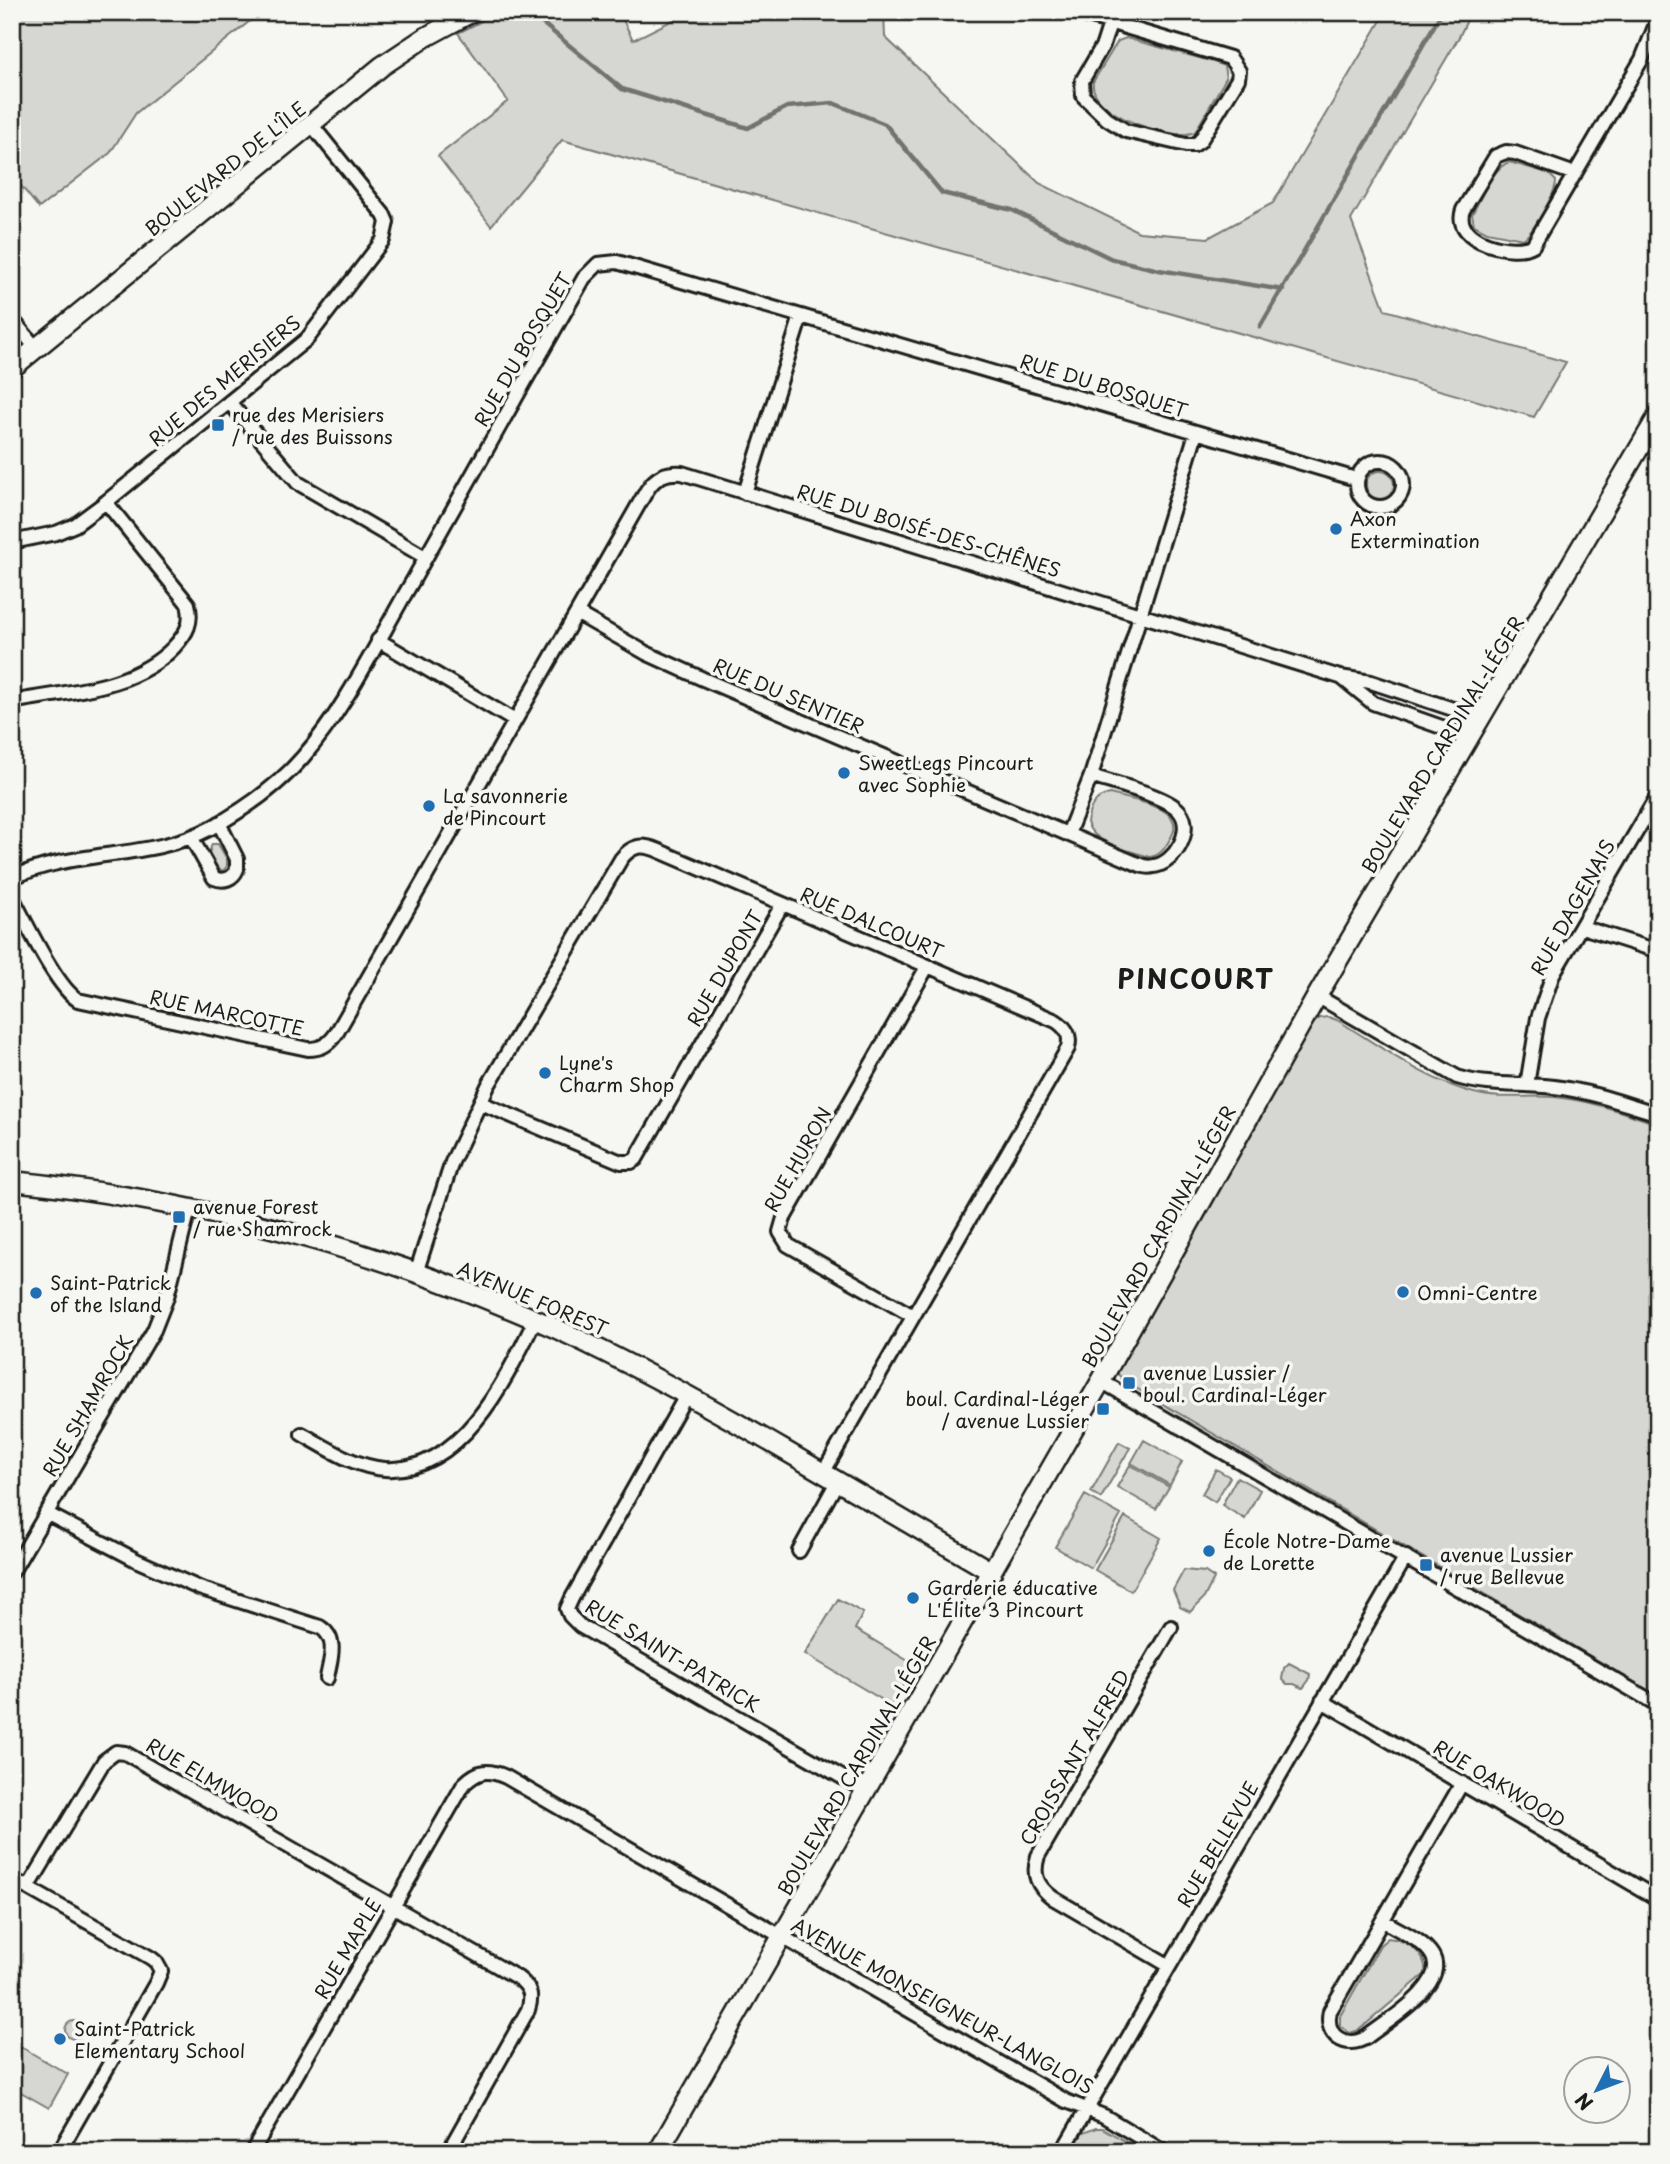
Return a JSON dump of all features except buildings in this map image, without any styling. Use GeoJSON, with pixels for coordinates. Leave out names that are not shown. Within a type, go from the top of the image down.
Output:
{"type":"FeatureCollection","features":[{"type":"Feature","properties":{"kind":"street","name":"BOULEVARD DE L'ÎLE"},"geometry":{"type":"LineString","coordinates":[[12,368],[395,56],[472,12]]}},
{"type":"Feature","properties":{"kind":"street"},"geometry":{"type":"LineString","coordinates":[[1075,12],[1222,54],[1236,64],[1238,79],[1200,141],[1186,145],[1126,131],[1107,119],[1083,96],[1082,81],[1103,45],[1110,23]]}},
{"type":"Feature","properties":{"kind":"street"},"geometry":{"type":"LineString","coordinates":[[1575,174],[1515,153],[1506,152],[1496,156],[1462,210],[1462,228],[1477,239],[1517,250],[1533,245],[1539,237],[1643,59],[1658,19]]}},
{"type":"Feature","properties":{"kind":"street","name":"RUE DES MERISIERS"},"geometry":{"type":"LineString","coordinates":[[12,542],[65,530],[106,502],[307,339],[376,251],[386,231],[387,222],[378,206],[311,124]]}},
{"type":"Feature","properties":{"kind":"street","name":"RUE DU BOSQUET"},"geometry":{"type":"LineString","coordinates":[[12,878],[45,866],[140,851],[191,837],[219,823],[264,793],[303,757],[335,713],[378,640],[584,278],[593,267],[604,262],[617,262],[1356,479]]}},
{"type":"Feature","properties":{"kind":"street"},"geometry":{"type":"LineString","coordinates":[[745,493],[801,316]]}},
{"type":"Feature","properties":{"kind":"street"},"geometry":{"type":"LineString","coordinates":[[12,319],[36,348]]}},
{"type":"Feature","properties":{"kind":"street"},"geometry":{"type":"LineString","coordinates":[[229,402],[298,483],[425,557]]}},
{"type":"Feature","properties":{"kind":"street","name":"BOULEVARD CARDINAL-LÉGER"},"geometry":{"type":"LineString","coordinates":[[658,2152],[1101,1381],[1317,996],[1658,416]]}},
{"type":"Feature","properties":{"kind":"street"},"geometry":{"type":"LineString","coordinates":[[1068,834],[1091,776],[1196,433]]}},
{"type":"Feature","properties":{"kind":"street","name":"RUE DU BOISÉ-DES-CHÊNES"},"geometry":{"type":"LineString","coordinates":[[578,614],[647,490],[656,479],[671,472],[682,473],[1340,677],[1371,681],[1481,720]]}},
{"type":"Feature","properties":{"kind":"street"},"geometry":{"type":"LineString","coordinates":[[12,702],[109,684],[135,676],[165,657],[189,627],[191,616],[188,604],[106,502]]}},
{"type":"Feature","properties":{"kind":"street","name":"RUE MARCOTTE"},"geometry":{"type":"LineString","coordinates":[[12,897],[61,982],[72,996],[79,1000],[308,1049],[322,1047],[336,1034],[578,614]]}},
{"type":"Feature","properties":{"kind":"street","name":"RUE DU SENTIER"},"geometry":{"type":"LineString","coordinates":[[578,614],[646,653],[703,679],[1145,867],[1165,863],[1177,848],[1185,830],[1180,810],[1171,803],[1091,776]]}},
{"type":"Feature","properties":{"kind":"street"},"geometry":{"type":"LineString","coordinates":[[378,640],[515,721]]}},
{"type":"Feature","properties":{"kind":"street","name":"RUE DU BOISÉ-DES-CHÊNES"},"geometry":{"type":"LineString","coordinates":[[1340,677],[1373,703],[1471,737]]}},
{"type":"Feature","properties":{"kind":"street","name":"RUE DAGENAIS"},"geometry":{"type":"LineString","coordinates":[[1527,1085],[1538,1018],[1559,963],[1658,795]]}},
{"type":"Feature","properties":{"kind":"street"},"geometry":{"type":"LineString","coordinates":[[191,837],[214,878],[231,878],[237,869],[237,859],[219,823]]}},
{"type":"Feature","properties":{"kind":"street","name":"RUE DALCOURT"},"geometry":{"type":"LineString","coordinates":[[416,1273],[452,1162],[488,1086],[621,859],[630,849],[646,846],[657,850],[1064,1026],[1070,1041],[1068,1048],[914,1316],[830,1477],[799,1550]]}},
{"type":"Feature","properties":{"kind":"street","name":"RUE DUPONT"},"geometry":{"type":"LineString","coordinates":[[481,1103],[621,1162],[636,1159],[782,905]]}},
{"type":"Feature","properties":{"kind":"street"},"geometry":{"type":"LineString","coordinates":[[1582,927],[1658,951]]}},
{"type":"Feature","properties":{"kind":"street","name":"RUE HURON"},"geometry":{"type":"LineString","coordinates":[[914,1316],[788,1245],[780,1232],[784,1218],[927,967]]}},
{"type":"Feature","properties":{"kind":"street"},"geometry":{"type":"LineString","coordinates":[[1317,996],[1457,1077],[1479,1083],[1578,1090],[1658,1114]]}},
{"type":"Feature","properties":{"kind":"street","name":"AVENUE FOREST"},"geometry":{"type":"LineString","coordinates":[[12,1181],[84,1190],[189,1209],[288,1232],[416,1273],[495,1302],[687,1394],[992,1572]]}},
{"type":"Feature","properties":{"kind":"street","name":"RUE SHAMROCK"},"geometry":{"type":"LineString","coordinates":[[12,1572],[158,1320],[167,1297],[189,1209]]}},
{"type":"Feature","properties":{"kind":"street"},"geometry":{"type":"LineString","coordinates":[[302,1434],[338,1454],[369,1466],[397,1469],[429,1462],[459,1438],[489,1403],[535,1320]]}},
{"type":"Feature","properties":{"kind":"street"},"geometry":{"type":"LineString","coordinates":[[1101,1381],[1658,1704]]}},
{"type":"Feature","properties":{"kind":"street","name":"RUE SAINT-PATRICK"},"geometry":{"type":"LineString","coordinates":[[687,1394],[572,1598],[567,1609],[570,1616],[580,1626],[866,1791]]}},
{"type":"Feature","properties":{"kind":"street"},"geometry":{"type":"LineString","coordinates":[[46,1513],[138,1561],[199,1588],[320,1627],[330,1635],[332,1642],[327,1678]]}},
{"type":"Feature","properties":{"kind":"street","name":"RUE BELLEVUE"},"geometry":{"type":"LineString","coordinates":[[1062,2152],[1405,1557]]}},
{"type":"Feature","properties":{"kind":"street","name":"CROISSANT ALFRED"},"geometry":{"type":"LineString","coordinates":[[1168,1965],[1054,1898],[1039,1886],[1035,1879],[1035,1867],[1038,1856],[1171,1627]]}},
{"type":"Feature","properties":{"kind":"street","name":"RUE OAKWOOD"},"geometry":{"type":"LineString","coordinates":[[1322,1701],[1658,1899]]}},
{"type":"Feature","properties":{"kind":"street","name":"RUE ELMWOOD"},"geometry":{"type":"LineString","coordinates":[[28,1888],[104,1761],[116,1752],[125,1753],[393,1907]]}},
{"type":"Feature","properties":{"kind":"street","name":"RUE MAPLE"},"geometry":{"type":"LineString","coordinates":[[252,2152],[464,1784],[473,1775],[483,1771]]}},
{"type":"Feature","properties":{"kind":"street","name":"AVENUE MONSEIGNEUR-LANGLOIS"},"geometry":{"type":"LineString","coordinates":[[483,1771],[506,1777],[1066,2101],[1104,2116],[1164,2152]]}},
{"type":"Feature","properties":{"kind":"street"},"geometry":{"type":"LineString","coordinates":[[1384,1921],[1427,1948],[1436,1962],[1434,1978],[1424,1991],[1367,2037],[1353,2043],[1341,2041],[1329,2025],[1330,2011],[1462,1783]]}},
{"type":"Feature","properties":{"kind":"street"},"geometry":{"type":"LineString","coordinates":[[12,1879],[151,1958],[160,1971],[156,1983],[59,2152]]}},
{"type":"Feature","properties":{"kind":"street"},"geometry":{"type":"LineString","coordinates":[[393,1907],[517,1978],[526,1984],[530,1992],[528,2010],[448,2152]]}},
{"type":"Feature","properties":{"kind":"shaded area"},"geometry":{"type":"Polygon","coordinates":[[[12,12],[261,12],[136,113],[110,153],[39,208],[12,175],[12,12]]]}},
{"type":"Feature","properties":{"kind":"shaded area"},"geometry":{"type":"Polygon","coordinates":[[[499,12],[619,12],[633,40],[689,12],[884,12],[885,37],[1039,183],[1139,232],[1208,238],[1273,203],[1386,12],[1471,12],[1351,220],[1385,310],[1566,362],[1534,417],[562,140],[491,226],[438,156],[508,101],[458,33],[499,12]]]}},
{"type":"Feature","properties":{"kind":"shaded area"},"geometry":{"type":"Polygon","coordinates":[[[1126,38],[1224,66],[1226,78],[1195,132],[1169,133],[1134,123],[1117,115],[1095,94],[1093,82],[1118,41],[1126,38]]]}},
{"type":"Feature","properties":{"kind":"shaded area"},"geometry":{"type":"Polygon","coordinates":[[[1509,162],[1548,173],[1556,181],[1543,212],[1523,239],[1487,232],[1474,225],[1472,214],[1492,177],[1509,162]]]}},
{"type":"Feature","properties":{"kind":"shaded area"},"geometry":{"type":"Polygon","coordinates":[[[1380,471],[1390,475],[1394,485],[1390,495],[1380,499],[1370,495],[1366,485],[1370,475],[1380,471]]]}},
{"type":"Feature","properties":{"kind":"shaded area"},"geometry":{"type":"Polygon","coordinates":[[[1110,794],[1144,802],[1166,812],[1172,819],[1174,828],[1160,853],[1150,857],[1123,849],[1104,841],[1090,830],[1087,822],[1091,807],[1096,800],[1110,794]]]}},
{"type":"Feature","properties":{"kind":"shaded area"},"geometry":{"type":"Polygon","coordinates":[[[212,844],[218,844],[227,859],[227,866],[223,871],[217,868],[209,853],[212,844]]]}},
{"type":"Feature","properties":{"kind":"shaded area"},"geometry":{"type":"Polygon","coordinates":[[[1328,1017],[1420,1071],[1474,1093],[1581,1101],[1658,1124],[1658,1696],[1124,1381],[1117,1373],[1119,1363],[1312,1025],[1319,1018],[1328,1017]]]}},
{"type":"Feature","properties":{"kind":"shaded area"},"geometry":{"type":"Polygon","coordinates":[[[1144,1440],[1182,1462],[1170,1485],[1131,1463],[1144,1440]]]}},
{"type":"Feature","properties":{"kind":"shaded area"},"geometry":{"type":"Polygon","coordinates":[[[1119,1442],[1130,1448],[1101,1498],[1091,1492],[1119,1442]]]}},
{"type":"Feature","properties":{"kind":"shaded area"},"geometry":{"type":"Polygon","coordinates":[[[1130,1465],[1169,1487],[1156,1509],[1117,1487],[1130,1465]]]}},
{"type":"Feature","properties":{"kind":"shaded area"},"geometry":{"type":"Polygon","coordinates":[[[1216,1469],[1230,1477],[1215,1502],[1202,1494],[1216,1469]]]}},
{"type":"Feature","properties":{"kind":"shaded area"},"geometry":{"type":"Polygon","coordinates":[[[1237,1477],[1260,1490],[1245,1519],[1222,1505],[1237,1477]]]}},
{"type":"Feature","properties":{"kind":"shaded area"},"geometry":{"type":"Polygon","coordinates":[[[1085,1495],[1121,1515],[1091,1568],[1055,1547],[1085,1495]]]}},
{"type":"Feature","properties":{"kind":"shaded area"},"geometry":{"type":"Polygon","coordinates":[[[1125,1517],[1161,1538],[1131,1591],[1095,1570],[1125,1517]]]}},
{"type":"Feature","properties":{"kind":"shaded area"},"geometry":{"type":"Polygon","coordinates":[[[1184,1570],[1205,1572],[1214,1578],[1204,1598],[1190,1612],[1180,1607],[1173,1590],[1184,1570]]]}},
{"type":"Feature","properties":{"kind":"shaded area"},"geometry":{"type":"Polygon","coordinates":[[[838,1599],[863,1613],[855,1629],[915,1665],[891,1705],[805,1654],[838,1599]]]}},
{"type":"Feature","properties":{"kind":"shaded area"},"geometry":{"type":"Polygon","coordinates":[[[1289,1663],[1310,1674],[1303,1688],[1287,1684],[1282,1679],[1284,1668],[1289,1663]]]}},
{"type":"Feature","properties":{"kind":"shaded area"},"geometry":{"type":"Polygon","coordinates":[[[1388,1938],[1415,1949],[1423,1960],[1425,1974],[1359,2030],[1350,2033],[1340,2026],[1340,2016],[1380,1945],[1388,1938]]]}},
{"type":"Feature","properties":{"kind":"shaded area"},"geometry":{"type":"Polygon","coordinates":[[[70,2021],[78,2021],[83,2030],[81,2037],[70,2039],[65,2034],[65,2026],[70,2021]]]}},
{"type":"Feature","properties":{"kind":"shaded area"},"geometry":{"type":"Polygon","coordinates":[[[21,2047],[68,2074],[49,2108],[12,2087],[12,2062],[21,2047]]]}},
{"type":"Feature","properties":{"kind":"shaded area"},"geometry":{"type":"Polygon","coordinates":[[[1102,2128],[1144,2152],[1070,2152],[1083,2133],[1102,2128]]]}},
{"type":"Feature","properties":{"kind":"waterway"},"geometry":{"type":"LineString","coordinates":[[529,12],[622,89],[748,128],[787,107],[833,103],[885,124],[942,193],[1012,210],[1112,259],[1159,270],[1283,290]]}},
{"type":"Feature","properties":{"kind":"waterway"},"geometry":{"type":"LineString","coordinates":[[1260,327],[1442,12]]}},
{"type":"Feature","properties":{"kind":"place","name":"rue des Merisiers / rue des Buissons"},"geometry":{"type":"Point","coordinates":[218,425]}},
{"type":"Feature","properties":{"kind":"place","name":"Axon Extermination"},"geometry":{"type":"Point","coordinates":[1336,529]}},
{"type":"Feature","properties":{"kind":"place","name":"SweetLegs Pincourt avec Sophie"},"geometry":{"type":"Point","coordinates":[844,773]}},
{"type":"Feature","properties":{"kind":"place","name":"La savonnerie de Pincourt"},"geometry":{"type":"Point","coordinates":[429,806]}},
{"type":"Feature","properties":{"kind":"place","name":"Lyne's Charm Shop"},"geometry":{"type":"Point","coordinates":[545,1073]}},
{"type":"Feature","properties":{"kind":"place","name":"avenue Forest / rue Shamrock"},"geometry":{"type":"Point","coordinates":[179,1217]}},
{"type":"Feature","properties":{"kind":"place","name":"Omni-Centre"},"geometry":{"type":"Point","coordinates":[1403,1292]}},
{"type":"Feature","properties":{"kind":"place","name":"Saint-Patrick of the Island"},"geometry":{"type":"Point","coordinates":[36,1293]}},
{"type":"Feature","properties":{"kind":"place","name":"avenue Lussier / boul. Cardinal-Léger"},"geometry":{"type":"Point","coordinates":[1129,1383]}},
{"type":"Feature","properties":{"kind":"place","name":"boul. Cardinal-Léger / avenue Lussier"},"geometry":{"type":"Point","coordinates":[1103,1409]}},
{"type":"Feature","properties":{"kind":"place","name":"École Notre-Dame de Lorette"},"geometry":{"type":"Point","coordinates":[1209,1551]}},
{"type":"Feature","properties":{"kind":"place","name":"avenue Lussier / rue Bellevue"},"geometry":{"type":"Point","coordinates":[1426,1565]}},
{"type":"Feature","properties":{"kind":"place","name":"Garderie éducative L'Élite 3 Pincourt"},"geometry":{"type":"Point","coordinates":[913,1598]}},
{"type":"Feature","properties":{"kind":"place","name":"Saint-Patrick Elementary School"},"geometry":{"type":"Point","coordinates":[60,2039]}},
{"type":"Feature","properties":{"kind":"district","name":"PINCOURT"},"geometry":{"type":"Point","coordinates":[1196,978]}}]}
